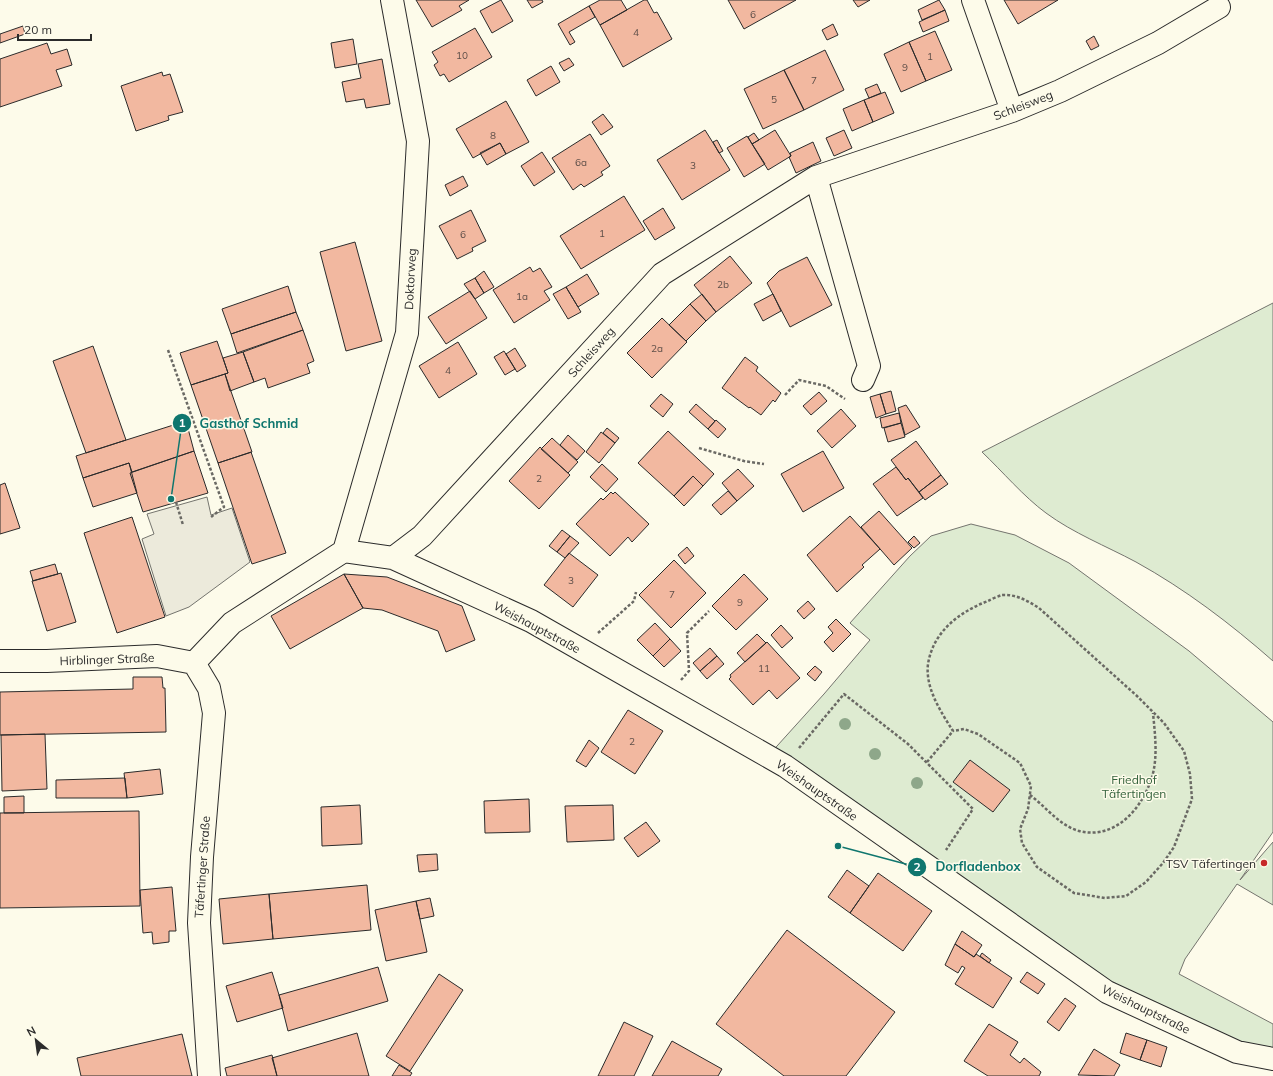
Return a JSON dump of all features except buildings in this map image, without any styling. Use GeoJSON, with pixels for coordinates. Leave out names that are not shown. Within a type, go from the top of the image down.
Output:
{"type":"FeatureCollection","features":[{"type":"Feature","properties":{"kind":"street","name":"Doktorweg"},"geometry":{"type":"LineString","coordinates":[[344,551],[407,333],[418,141],[392,0]]}},
{"type":"Feature","properties":{"kind":"street"},"geometry":{"type":"LineString","coordinates":[[972,0],[1012,110]]}},
{"type":"Feature","properties":{"kind":"street","name":"Schleisweg"},"geometry":{"type":"LineString","coordinates":[[393,558],[422,536],[662,274],[816,177],[1012,110],[1060,91],[1144,50],[1219,7]]}},
{"type":"Feature","properties":{"kind":"street"},"geometry":{"type":"LineString","coordinates":[[816,177],[869,366],[863,380]]}},
{"type":"Feature","properties":{"kind":"street","name":"Weishauptstraße"},"geometry":{"type":"LineString","coordinates":[[344,551],[393,558],[531,621],[785,766],[931,870],[1107,992],[1237,1052],[1273,1059]]}},
{"type":"Feature","properties":{"kind":"street"},"geometry":{"type":"LineString","coordinates":[[194,662],[232,623],[344,551]]}},
{"type":"Feature","properties":{"kind":"street","name":"Hirblinger Straße"},"geometry":{"type":"LineString","coordinates":[[0,661],[47,661],[157,656],[194,662]]}},
{"type":"Feature","properties":{"kind":"street","name":"Täfertinger Straße"},"geometry":{"type":"LineString","coordinates":[[194,662],[209,688],[214,713],[202,857],[199,923],[209,1076]]}},
{"type":"Feature","properties":{"kind":"path"},"geometry":{"type":"LineString","coordinates":[[168,350],[224,507],[211,517]]}},
{"type":"Feature","properties":{"kind":"path"},"geometry":{"type":"LineString","coordinates":[[785,395],[799,380],[826,386],[845,400]]}},
{"type":"Feature","properties":{"kind":"path"},"geometry":{"type":"LineString","coordinates":[[699,448],[744,461],[764,464]]}},
{"type":"Feature","properties":{"kind":"path"},"geometry":{"type":"LineString","coordinates":[[176,502],[183,526]]}},
{"type":"Feature","properties":{"kind":"path"},"geometry":{"type":"LineString","coordinates":[[580,649],[634,601],[636,592]]}},
{"type":"Feature","properties":{"kind":"path"},"geometry":{"type":"LineString","coordinates":[[927,762],[953,731],[964,729],[978,734],[1020,763],[1031,786],[1028,809],[1020,829],[1022,843],[1037,867],[1074,892],[1105,898],[1126,896],[1146,882],[1163,863],[1174,847],[1192,799],[1190,774],[1184,751],[1164,723],[1137,696],[1039,608],[1022,598],[1002,595],[967,610],[951,622],[936,640],[928,664],[929,678],[932,693],[953,731]]}},
{"type":"Feature","properties":{"kind":"path"},"geometry":{"type":"LineString","coordinates":[[664,697],[689,671],[687,633],[709,611]]}},
{"type":"Feature","properties":{"kind":"path"},"geometry":{"type":"LineString","coordinates":[[785,766],[844,694],[908,744],[973,809],[931,870]]}},
{"type":"Feature","properties":{"kind":"path"},"geometry":{"type":"LineString","coordinates":[[1030,795],[1055,818],[1077,831],[1095,833],[1114,828],[1126,821],[1141,801],[1152,777],[1156,744],[1153,713]]}},
{"type":"Feature","properties":{"kind":"green space"},"geometry":{"type":"Polygon","coordinates":[[[1273,303],[1273,661],[1241,634],[1190,595],[1154,572],[1067,527],[1046,513],[1021,492],[982,452],[1273,303]]]}},
{"type":"Feature","properties":{"kind":"green space","name":"Friedhof Täfertingen"},"geometry":{"type":"Polygon","coordinates":[[[971,524],[1015,535],[1069,563],[1189,651],[1273,722],[1273,832],[1240,880],[1273,842],[1273,905],[1237,884],[1185,959],[1179,974],[1273,1024],[1273,1059],[1107,992],[768,756],[870,640],[850,623],[910,556],[931,536],[971,524]]]}},
{"type":"Feature","properties":{"kind":"shaded area"},"geometry":{"type":"Polygon","coordinates":[[[207,497],[211,515],[232,508],[250,562],[189,607],[166,616],[142,539],[154,534],[147,514],[207,497]]]}},
{"type":"Feature","properties":{"kind":"place","name":"Gasthof Schmid"},"geometry":{"type":"Point","coordinates":[171,499]}},
{"type":"Feature","properties":{"kind":"place","name":"Dorfladenbox"},"geometry":{"type":"Point","coordinates":[838,846]}},
{"type":"Feature","properties":{"kind":"place","name":"TSV Täfertingen"},"geometry":{"type":"Point","coordinates":[1264,863]}}]}
